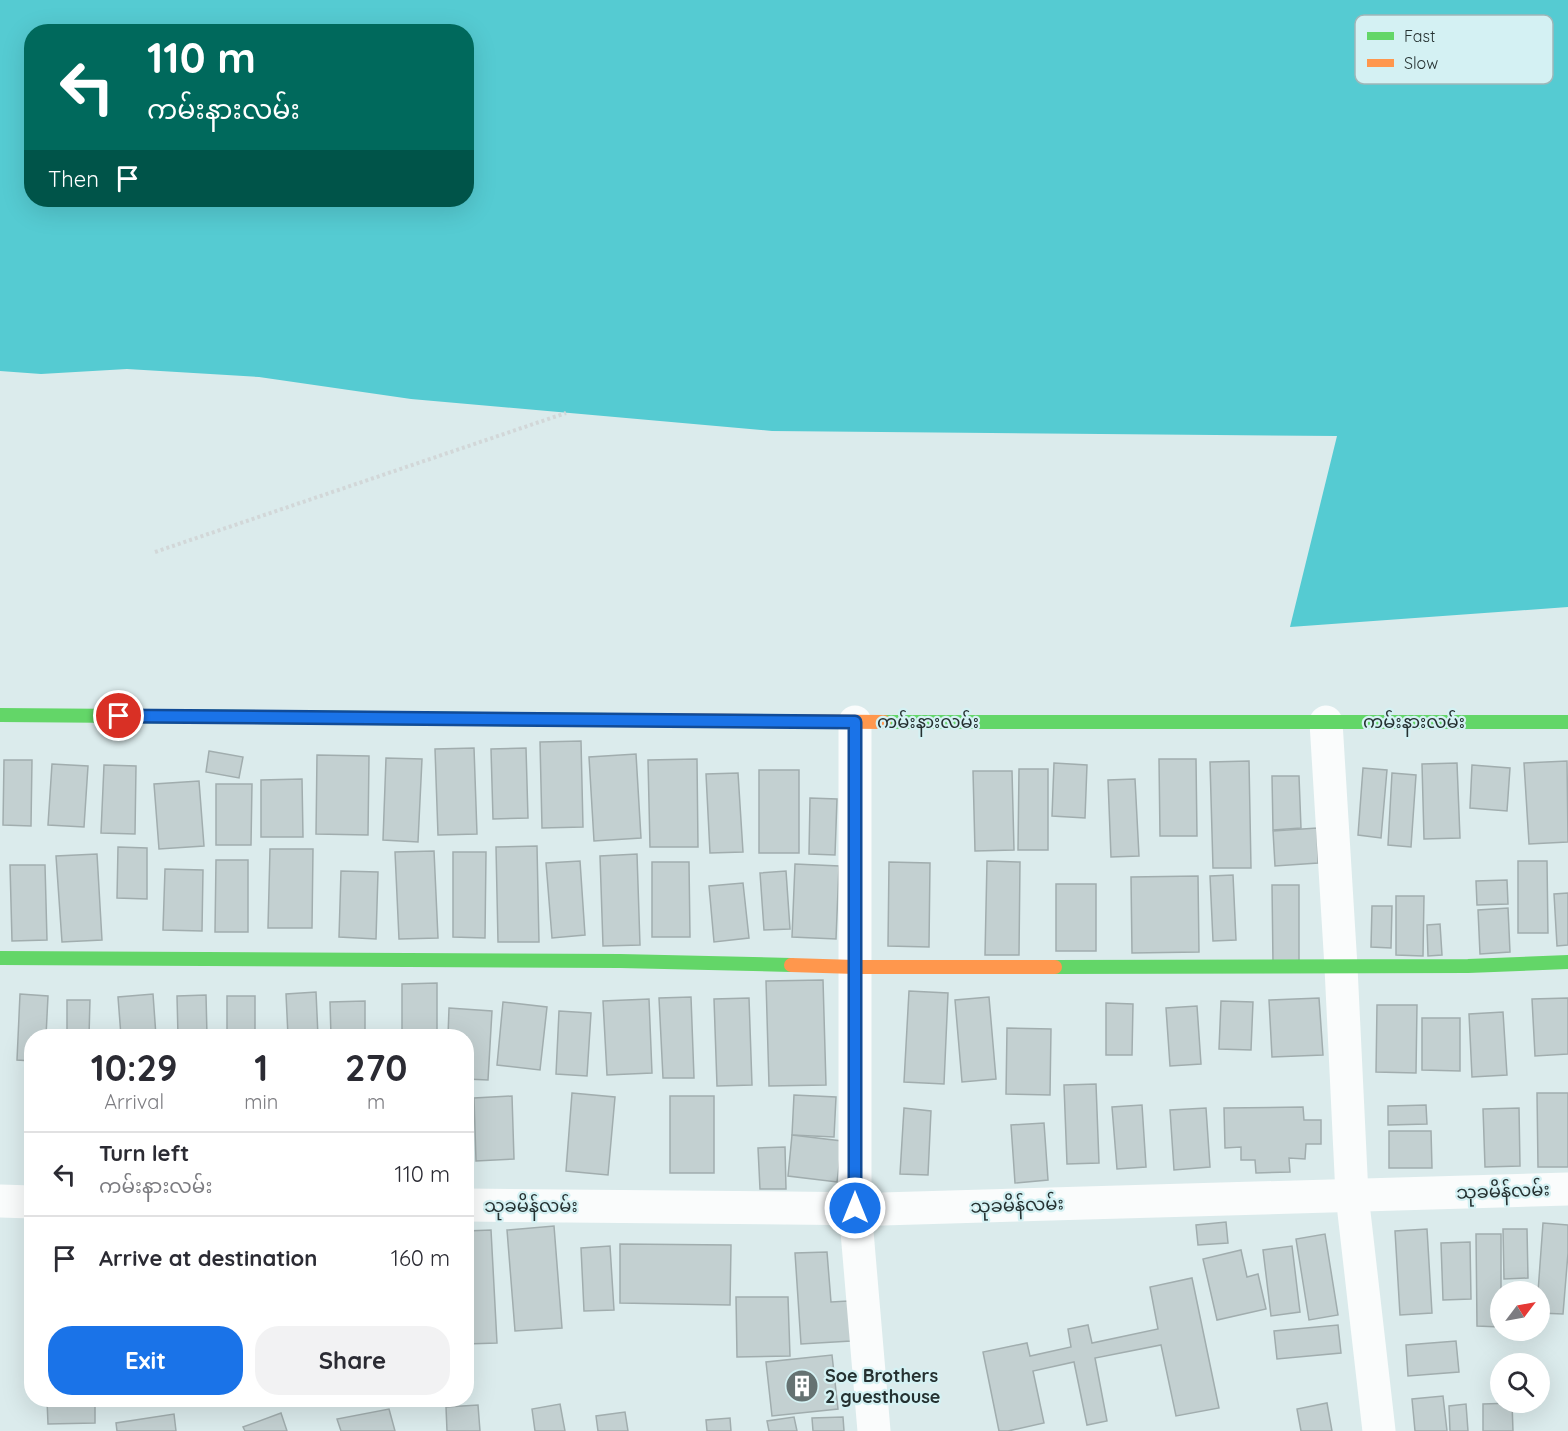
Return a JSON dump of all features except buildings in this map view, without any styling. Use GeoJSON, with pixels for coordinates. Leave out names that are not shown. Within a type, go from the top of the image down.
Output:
{"type":"FeatureCollection","features":[{"type":"Feature","properties":{"kind":"main road","name":"ကမ်းနားလမ်း"},"geometry":{"type":"LineString","coordinates":[[0,715],[855,722],[1568,722]]}},
{"type":"Feature","properties":{"kind":"main road"},"geometry":{"type":"LineString","coordinates":[[0,958],[608,961],[855,967],[1341,967],[1568,962]]}},
{"type":"Feature","properties":{"kind":"street"},"geometry":{"type":"LineString","coordinates":[[855,722],[855,1208],[874,1431]]}},
{"type":"Feature","properties":{"kind":"street"},"geometry":{"type":"LineString","coordinates":[[1326,722],[1352,1195],[1379,1431]]}},
{"type":"Feature","properties":{"kind":"street","name":"သုခမိန်လမ်း"},"geometry":{"type":"LineString","coordinates":[[474,1205],[855,1208],[1568,1189]]}},
{"type":"Feature","properties":{"kind":"street"},"geometry":{"type":"LineString","coordinates":[[0,1202],[24,1202]]}},
{"type":"Feature","properties":{"kind":"path"},"geometry":{"type":"LineString","coordinates":[[155,552],[566,413]]}},
{"type":"Feature","properties":{"kind":"water"},"geometry":{"type":"Polygon","coordinates":[[[0,0],[1568,0],[1568,607],[1290,627],[1337,436],[772,431],[411,399],[259,377],[127,369],[41,374],[0,371],[0,0]]]}},
{"type":"Feature","properties":{"kind":"traffic: fast"},"geometry":{"type":"LineString","coordinates":[[0,715],[611,720]]}},
{"type":"Feature","properties":{"kind":"traffic: fast"},"geometry":{"type":"LineString","coordinates":[[884,722],[1568,722]]}},
{"type":"Feature","properties":{"kind":"traffic: fast"},"geometry":{"type":"LineString","coordinates":[[0,958],[620,961],[791,965]]}},
{"type":"Feature","properties":{"kind":"traffic: fast"},"geometry":{"type":"LineString","coordinates":[[1055,967],[1468,966],[1568,962]]}},
{"type":"Feature","properties":{"kind":"traffic: slow"},"geometry":{"type":"LineString","coordinates":[[611,720],[884,722]]}},
{"type":"Feature","properties":{"kind":"traffic: slow"},"geometry":{"type":"LineString","coordinates":[[791,965],[1055,967]]}},
{"type":"Feature","properties":{"kind":"place","name":"Soe Brothers 2 guesthouse"},"geometry":{"type":"Point","coordinates":[802,1386]}},
{"type":"Feature","properties":{"kind":"route"},"geometry":{"type":"LineString","coordinates":[[119,716],[855,722],[855,1208]]}}]}
